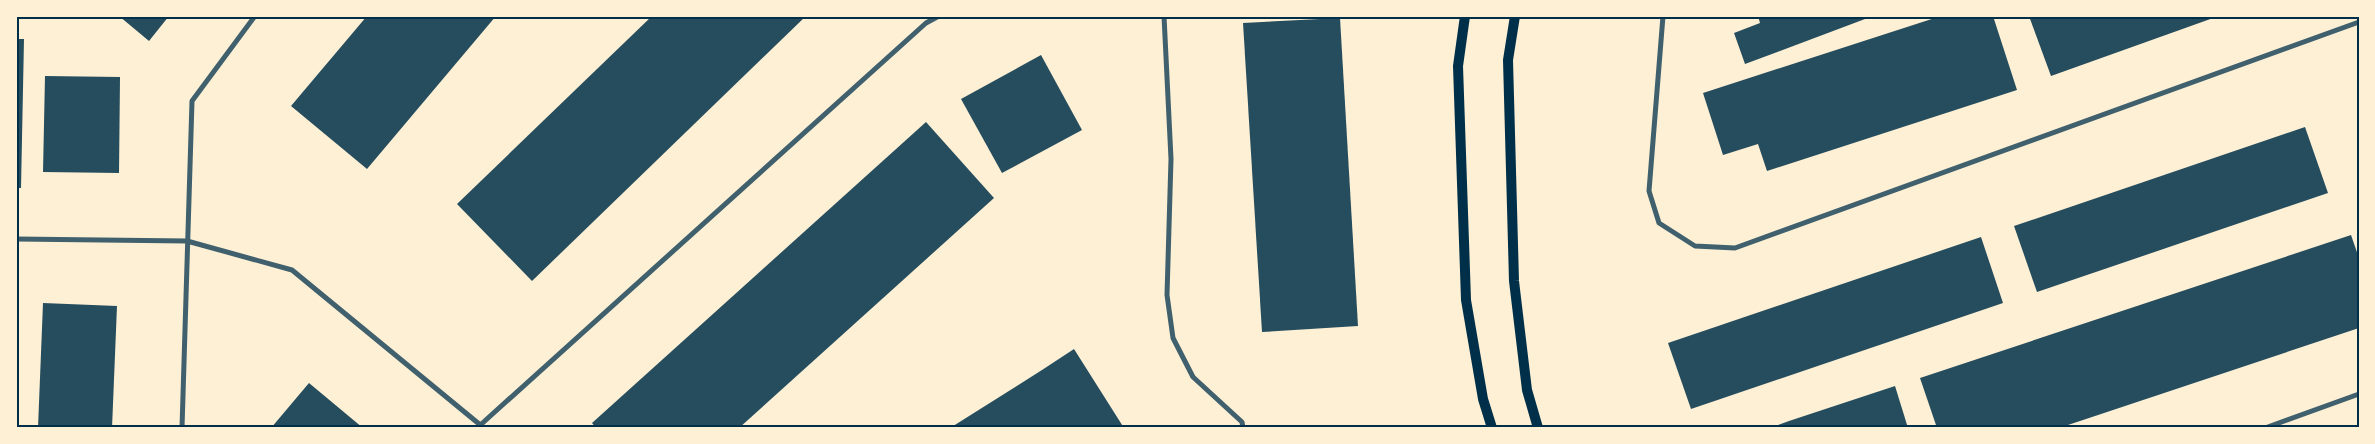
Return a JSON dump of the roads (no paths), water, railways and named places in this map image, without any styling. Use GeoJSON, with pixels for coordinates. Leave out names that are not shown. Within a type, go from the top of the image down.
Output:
{"type":"FeatureCollection","features":[{"type":"Feature","properties":{"kind":"main road"},"geometry":{"type":"LineString","coordinates":[[1465,16],[1458,66],[1466,300],[1483,399],[1492,428]]}},
{"type":"Feature","properties":{"kind":"main road"},"geometry":{"type":"LineString","coordinates":[[1515,16],[1508,60],[1514,281],[1527,390],[1538,428]]}},
{"type":"Feature","properties":{"kind":"street"},"geometry":{"type":"LineString","coordinates":[[182,428],[192,101],[255,16]]}},
{"type":"Feature","properties":{"kind":"street"},"geometry":{"type":"LineString","coordinates":[[16,239],[188,241],[292,270],[481,426],[918,29],[939,16]]}},
{"type":"Feature","properties":{"kind":"street"},"geometry":{"type":"LineString","coordinates":[[1164,16],[1171,159],[1167,294],[1174,338],[1193,377],[1242,422],[1242,428]]}},
{"type":"Feature","properties":{"kind":"street"},"geometry":{"type":"LineString","coordinates":[[1663,16],[1649,191],[1659,223],[1695,246],[1735,248],[2359,22]]}},
{"type":"Feature","properties":{"kind":"street"},"geometry":{"type":"LineString","coordinates":[[2264,428],[2359,394]]}}]}
